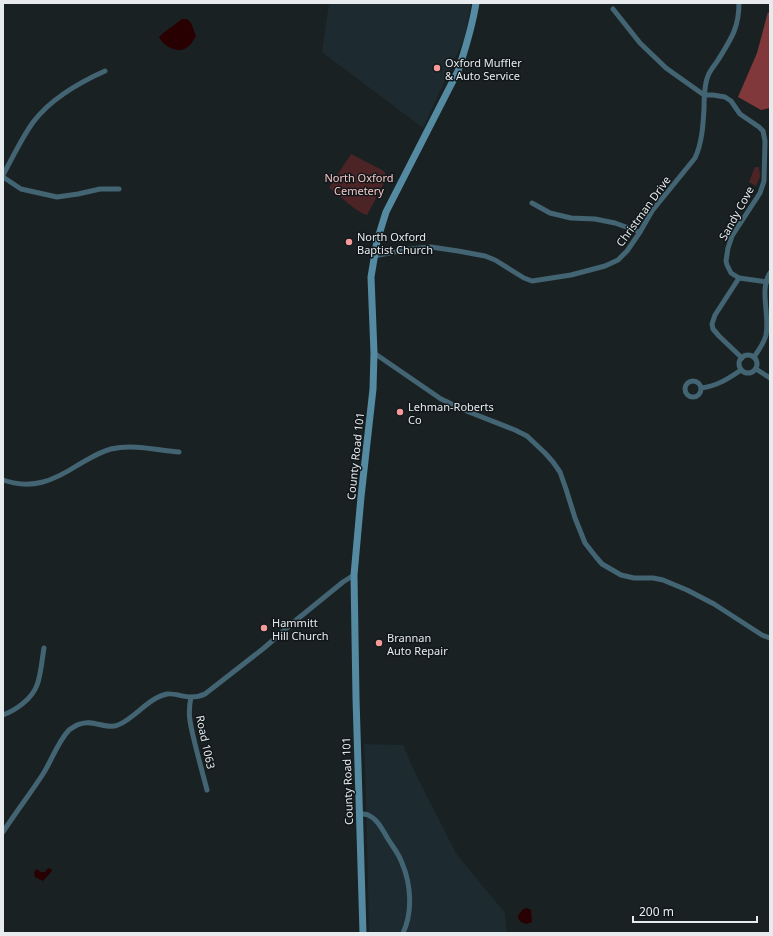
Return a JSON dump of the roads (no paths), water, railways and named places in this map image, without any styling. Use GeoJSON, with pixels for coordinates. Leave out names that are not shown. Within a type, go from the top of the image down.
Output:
{"type":"FeatureCollection","features":[{"type":"Feature","properties":{"kind":"street","name":"County Road 101"},"geometry":{"type":"LineString","coordinates":[[363,933],[354,575],[373,389],[374,352],[371,277],[376,241],[386,212],[458,71],[472,28],[476,3]]}},
{"type":"Feature","properties":{"kind":"street","name":"Christman Drive"},"geometry":{"type":"LineString","coordinates":[[374,256],[410,249],[431,247],[458,251],[485,256],[495,260],[524,278],[532,281],[571,275],[605,266],[618,260],[627,251],[652,212],[695,158],[700,148],[704,95],[708,76],[731,40],[738,22],[739,3]]}},
{"type":"Feature","properties":{"kind":"street"},"geometry":{"type":"LineString","coordinates":[[613,9],[640,43],[666,68],[704,95]]}},
{"type":"Feature","properties":{"kind":"street"},"geometry":{"type":"LineString","coordinates":[[105,71],[74,86],[46,108],[26,132],[3,176],[22,189],[57,197],[100,189],[119,189]]}},
{"type":"Feature","properties":{"kind":"street","name":"Sandy Cove"},"geometry":{"type":"LineString","coordinates":[[704,95],[725,97],[740,114],[759,127],[765,141],[765,174],[760,193],[732,236],[726,256],[727,265],[731,273],[739,278]]}},
{"type":"Feature","properties":{"kind":"street"},"geometry":{"type":"LineString","coordinates":[[532,203],[550,213],[570,218],[595,219],[615,223],[640,232]]}},
{"type":"Feature","properties":{"kind":"street"},"geometry":{"type":"LineString","coordinates":[[754,357],[766,335],[767,324],[765,288],[770,272]]}},
{"type":"Feature","properties":{"kind":"street"},"geometry":{"type":"LineString","coordinates":[[742,358],[719,336],[712,324],[715,315],[739,278],[767,282]]}},
{"type":"Feature","properties":{"kind":"street"},"geometry":{"type":"LineString","coordinates":[[374,352],[441,399],[515,430],[526,436],[545,453],[560,472],[585,543],[602,564],[621,575],[634,578],[653,578],[663,580],[687,590],[710,602],[762,635],[770,638]]}},
{"type":"Feature","properties":{"kind":"street"},"geometry":{"type":"LineString","coordinates":[[747,355],[754,357],[758,364],[754,372],[749,374],[741,370],[739,362],[742,358],[747,355]]}},
{"type":"Feature","properties":{"kind":"street"},"geometry":{"type":"LineString","coordinates":[[756,369],[770,378]]}},
{"type":"Feature","properties":{"kind":"street"},"geometry":{"type":"LineString","coordinates":[[701,388],[723,382],[741,370]]}},
{"type":"Feature","properties":{"kind":"street"},"geometry":{"type":"LineString","coordinates":[[3,480],[24,485],[43,483],[69,471],[101,452],[113,448],[132,447],[179,452]]}},
{"type":"Feature","properties":{"kind":"street"},"geometry":{"type":"LineString","coordinates":[[3,832],[40,779],[60,743],[70,730],[78,724],[87,722],[110,727],[118,726],[148,704],[166,694],[191,697],[205,694],[264,648],[294,621],[354,575]]}},
{"type":"Feature","properties":{"kind":"street"},"geometry":{"type":"LineString","coordinates":[[3,715],[16,709],[34,691],[39,678],[44,648]]}},
{"type":"Feature","properties":{"kind":"street","name":"Road 1063"},"geometry":{"type":"LineString","coordinates":[[191,697],[189,706],[189,720],[207,790]]}},
{"type":"Feature","properties":{"kind":"street"},"geometry":{"type":"LineString","coordinates":[[359,814],[368,815],[377,822],[403,865],[410,893],[408,916],[403,933]]}},
{"type":"Feature","properties":{"kind":"place","name":"Oxford Muffler & Auto Service"},"geometry":{"type":"Point","coordinates":[437,68]}},
{"type":"Feature","properties":{"kind":"place","name":"North Oxford Baptist Church"},"geometry":{"type":"Point","coordinates":[349,242]}},
{"type":"Feature","properties":{"kind":"place","name":"Lehman-Roberts Co"},"geometry":{"type":"Point","coordinates":[400,412]}},
{"type":"Feature","properties":{"kind":"place","name":"Hammitt Hill Church"},"geometry":{"type":"Point","coordinates":[264,628]}},
{"type":"Feature","properties":{"kind":"place","name":"Brannan Auto Repair"},"geometry":{"type":"Point","coordinates":[379,643]}},
{"type":"Feature","properties":{"kind":"park label","name":"North Oxford Cemetery"},"geometry":{"type":"Point","coordinates":[359,183]}}]}
